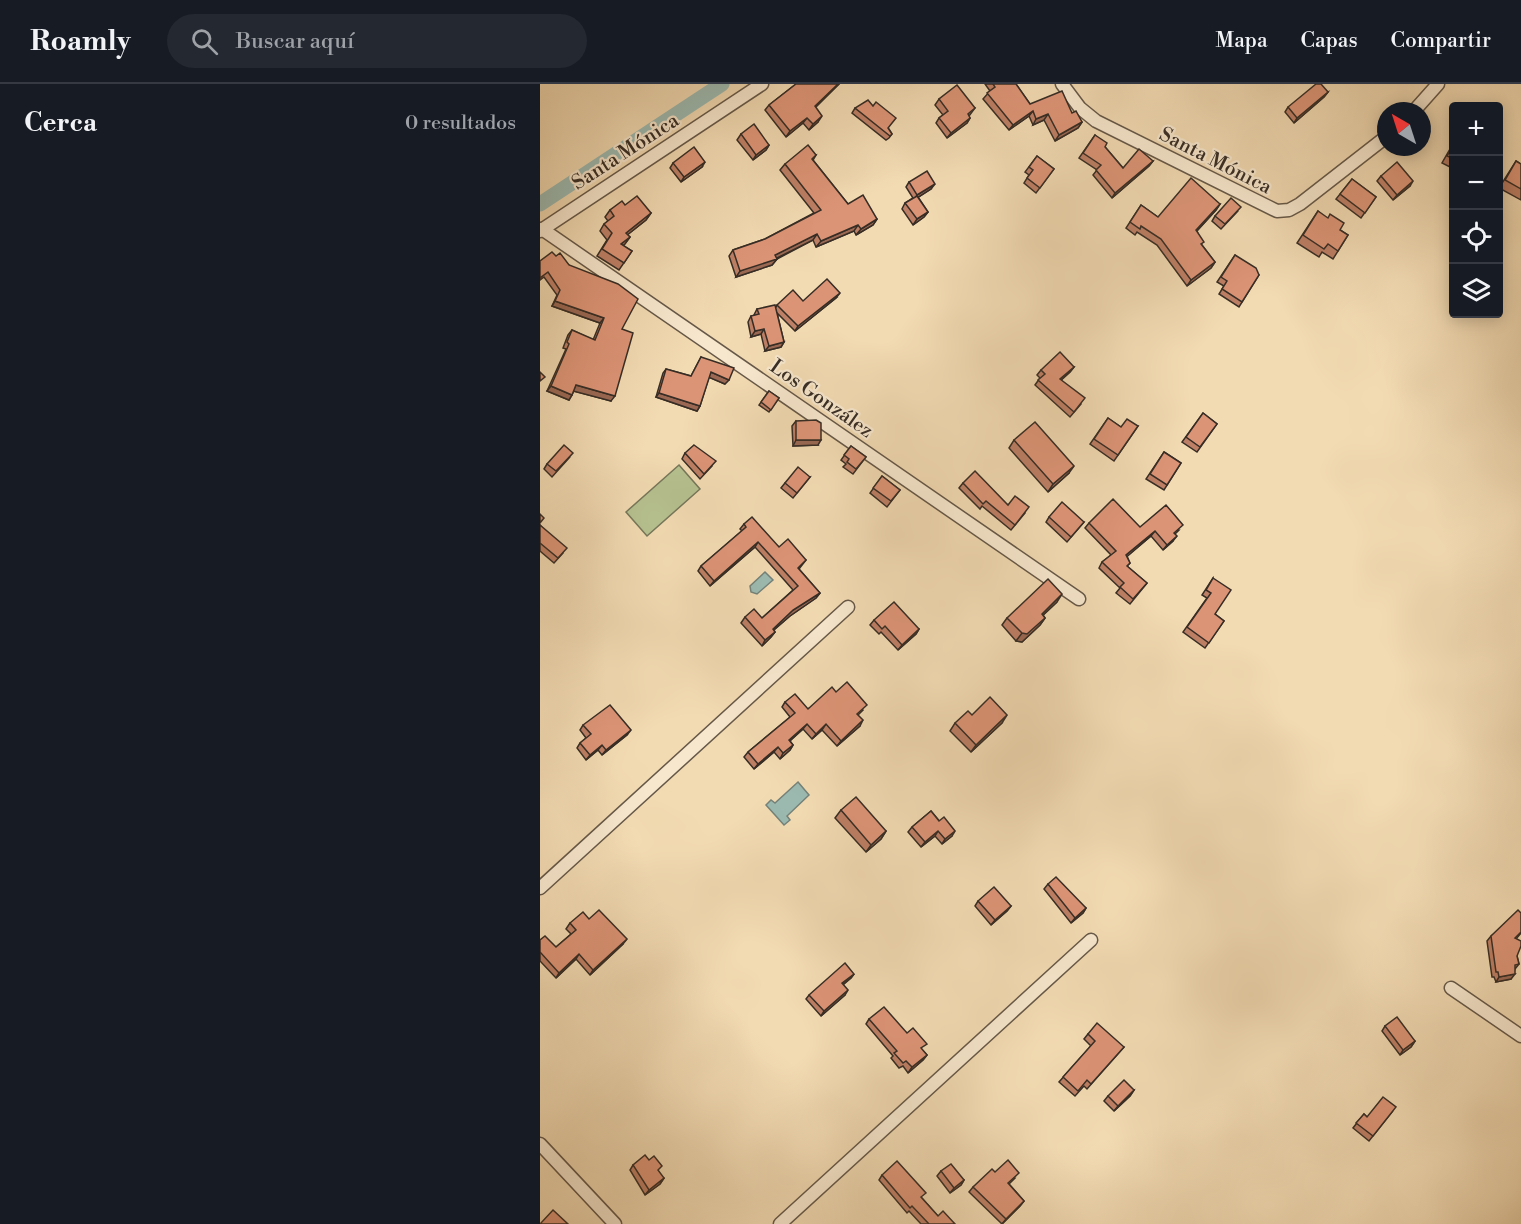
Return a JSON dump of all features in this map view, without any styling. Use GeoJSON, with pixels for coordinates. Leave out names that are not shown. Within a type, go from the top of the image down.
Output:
{"type":"FeatureCollection","features":[{"type":"Feature","properties":{"kind":"street","name":"Santa Mónica"},"geometry":{"type":"LineString","coordinates":[[541,230],[762,84]]}},
{"type":"Feature","properties":{"kind":"street","name":"Santa Mónica"},"geometry":{"type":"LineString","coordinates":[[1062,84],[1080,108],[1096,121],[1277,211],[1288,210],[1300,204],[1377,144]]}},
{"type":"Feature","properties":{"kind":"street"},"geometry":{"type":"LineString","coordinates":[[1422,102],[1438,84]]}},
{"type":"Feature","properties":{"kind":"street","name":"Los González"},"geometry":{"type":"LineString","coordinates":[[541,230],[1079,599]]}},
{"type":"Feature","properties":{"kind":"street"},"geometry":{"type":"LineString","coordinates":[[540,888],[848,607]]}},
{"type":"Feature","properties":{"kind":"street"},"geometry":{"type":"LineString","coordinates":[[780,1224],[1091,940]]}},
{"type":"Feature","properties":{"kind":"street"},"geometry":{"type":"LineString","coordinates":[[1451,988],[1521,1036]]}},
{"type":"Feature","properties":{"kind":"street"},"geometry":{"type":"LineString","coordinates":[[540,1144],[615,1224]]}},
{"type":"Feature","properties":{"kind":"green space"},"geometry":{"type":"Polygon","coordinates":[[[679,465],[700,489],[647,536],[626,512],[679,465]]]}},
{"type":"Feature","properties":{"kind":"water"},"geometry":{"type":"Polygon","coordinates":[[[765,572],[773,580],[757,594],[751,592],[750,586],[765,572]]]}},
{"type":"Feature","properties":{"kind":"water"},"geometry":{"type":"Polygon","coordinates":[[[798,782],[809,795],[787,816],[790,820],[784,825],[766,805],[771,800],[775,803],[798,782]]]}},
{"type":"Feature","properties":{"kind":"building"},"geometry":{"type":"Polygon","coordinates":[[[796,84],[838,84],[815,106],[822,116],[813,124],[807,118],[790,131],[769,105],[796,84]]]}},
{"type":"Feature","properties":{"kind":"building"},"geometry":{"type":"Polygon","coordinates":[[[993,84],[1016,84],[1030,104],[1062,91],[1072,113],[1076,111],[1082,122],[1059,135],[1048,114],[1036,119],[1033,111],[1013,125],[987,93],[995,87],[993,84]]]}},
{"type":"Feature","properties":{"kind":"building"},"geometry":{"type":"Polygon","coordinates":[[[1316,84],[1321,84],[1328,92],[1297,118],[1288,107],[1316,84]]]}},
{"type":"Feature","properties":{"kind":"building"},"geometry":{"type":"Polygon","coordinates":[[[957,85],[975,108],[968,114],[970,118],[951,133],[939,118],[948,111],[939,99],[957,85]]]}},
{"type":"Feature","properties":{"kind":"building"},"geometry":{"type":"Polygon","coordinates":[[[868,100],[873,106],[876,102],[896,118],[888,128],[892,134],[890,136],[855,108],[868,100]]]}},
{"type":"Feature","properties":{"kind":"building"},"geometry":{"type":"Polygon","coordinates":[[[754,124],[769,145],[756,155],[741,134],[754,124]]]}},
{"type":"Feature","properties":{"kind":"building"},"geometry":{"type":"Polygon","coordinates":[[[1095,135],[1107,143],[1105,147],[1123,168],[1139,149],[1153,161],[1115,193],[1096,170],[1101,165],[1083,153],[1095,135]]]}},
{"type":"Feature","properties":{"kind":"building"},"geometry":{"type":"Polygon","coordinates":[[[808,145],[816,155],[812,159],[848,204],[863,195],[877,219],[861,229],[858,225],[821,241],[817,234],[775,255],[777,259],[740,271],[733,250],[765,239],[821,210],[785,164],[808,145]]]}},
{"type":"Feature","properties":{"kind":"building"},"geometry":{"type":"Polygon","coordinates":[[[694,147],[705,162],[684,177],[673,163],[694,147]]]}},
{"type":"Feature","properties":{"kind":"building"},"geometry":{"type":"Polygon","coordinates":[[[1037,156],[1054,169],[1040,188],[1027,178],[1033,170],[1029,167],[1037,156]]]}},
{"type":"Feature","properties":{"kind":"building"},"geometry":{"type":"Polygon","coordinates":[[[1516,161],[1521,164],[1521,189],[1505,180],[1516,161]]]}},
{"type":"Feature","properties":{"kind":"building"},"geometry":{"type":"Polygon","coordinates":[[[1397,162],[1413,181],[1397,195],[1381,176],[1397,162]]]}},
{"type":"Feature","properties":{"kind":"building"},"geometry":{"type":"Polygon","coordinates":[[[927,171],[935,184],[917,195],[909,182],[927,171]]]}},
{"type":"Feature","properties":{"kind":"building"},"geometry":{"type":"Polygon","coordinates":[[[1191,178],[1220,204],[1196,230],[1204,242],[1201,244],[1215,262],[1191,280],[1161,239],[1130,222],[1141,205],[1158,217],[1191,178]]]}},
{"type":"Feature","properties":{"kind":"building"},"geometry":{"type":"Polygon","coordinates":[[[1352,179],[1376,197],[1365,213],[1340,194],[1352,179]]]}},
{"type":"Feature","properties":{"kind":"building"},"geometry":{"type":"Polygon","coordinates":[[[637,196],[651,213],[626,233],[630,237],[621,244],[632,251],[624,263],[602,249],[612,233],[604,224],[614,216],[610,210],[622,201],[625,205],[637,196]]]}},
{"type":"Feature","properties":{"kind":"building"},"geometry":{"type":"Polygon","coordinates":[[[917,196],[928,212],[917,219],[905,203],[917,196]]]}},
{"type":"Feature","properties":{"kind":"building"},"geometry":{"type":"Polygon","coordinates":[[[1231,198],[1241,207],[1225,224],[1215,216],[1231,198]]]}},
{"type":"Feature","properties":{"kind":"building"},"geometry":{"type":"Polygon","coordinates":[[[1318,211],[1328,218],[1330,214],[1344,223],[1340,230],[1348,235],[1338,251],[1328,244],[1324,249],[1303,235],[1318,211]]]}},
{"type":"Feature","properties":{"kind":"building"},"geometry":{"type":"Polygon","coordinates":[[[552,252],[556,256],[560,253],[569,265],[618,284],[638,299],[622,329],[633,333],[615,396],[576,385],[572,395],[551,386],[569,344],[567,342],[572,330],[595,340],[604,318],[555,301],[560,290],[548,272],[540,278],[540,261],[552,252]]]}},
{"type":"Feature","properties":{"kind":"building"},"geometry":{"type":"Polygon","coordinates":[[[1235,255],[1256,268],[1259,275],[1242,302],[1222,289],[1227,281],[1221,277],[1235,255]]]}},
{"type":"Feature","properties":{"kind":"building"},"geometry":{"type":"Polygon","coordinates":[[[827,279],[840,293],[798,326],[777,305],[793,290],[803,301],[827,279]]]}},
{"type":"Feature","properties":{"kind":"building"},"geometry":{"type":"Polygon","coordinates":[[[775,305],[784,342],[769,346],[764,329],[755,331],[751,316],[759,314],[757,309],[775,305]]]}},
{"type":"Feature","properties":{"kind":"building"},"geometry":{"type":"Polygon","coordinates":[[[1060,352],[1074,367],[1060,379],[1085,398],[1074,412],[1038,380],[1045,374],[1041,370],[1060,352]]]}},
{"type":"Feature","properties":{"kind":"building"},"geometry":{"type":"Polygon","coordinates":[[[701,357],[734,368],[729,380],[711,372],[700,406],[659,393],[666,369],[691,376],[701,357]]]}},
{"type":"Feature","properties":{"kind":"building"},"geometry":{"type":"Polygon","coordinates":[[[769,391],[779,398],[771,410],[761,402],[769,391]]]}},
{"type":"Feature","properties":{"kind":"building"},"geometry":{"type":"Polygon","coordinates":[[[1203,413],[1217,424],[1200,447],[1186,437],[1203,413]]]}},
{"type":"Feature","properties":{"kind":"building"},"geometry":{"type":"Polygon","coordinates":[[[1108,418],[1121,427],[1127,419],[1138,426],[1118,455],[1094,439],[1108,418]]]}},
{"type":"Feature","properties":{"kind":"building"},"geometry":{"type":"Polygon","coordinates":[[[816,420],[821,423],[821,440],[796,440],[796,421],[816,420]]]}},
{"type":"Feature","properties":{"kind":"building"},"geometry":{"type":"Polygon","coordinates":[[[1035,422],[1074,466],[1053,484],[1014,440],[1035,422]]]}},
{"type":"Feature","properties":{"kind":"building"},"geometry":{"type":"Polygon","coordinates":[[[564,445],[573,453],[556,471],[547,464],[564,445]]]}},
{"type":"Feature","properties":{"kind":"building"},"geometry":{"type":"Polygon","coordinates":[[[694,445],[716,461],[704,474],[685,453],[694,445]]]}},
{"type":"Feature","properties":{"kind":"building"},"geometry":{"type":"Polygon","coordinates":[[[851,446],[866,457],[856,469],[847,462],[849,459],[844,455],[851,446]]]}},
{"type":"Feature","properties":{"kind":"building"},"geometry":{"type":"Polygon","coordinates":[[[1164,452],[1181,463],[1167,485],[1150,474],[1164,452]]]}},
{"type":"Feature","properties":{"kind":"building"},"geometry":{"type":"Polygon","coordinates":[[[798,467],[810,477],[797,493],[785,483],[798,467]]]}},
{"type":"Feature","properties":{"kind":"building"},"geometry":{"type":"Polygon","coordinates":[[[975,471],[1008,505],[1015,496],[1029,507],[1015,525],[986,501],[983,504],[963,483],[975,471]]]}},
{"type":"Feature","properties":{"kind":"building"},"geometry":{"type":"Polygon","coordinates":[[[882,476],[900,490],[891,501],[873,488],[882,476]]]}},
{"type":"Feature","properties":{"kind":"building"},"geometry":{"type":"Polygon","coordinates":[[[1113,499],[1140,527],[1166,505],[1183,525],[1174,533],[1177,536],[1167,545],[1155,531],[1126,555],[1130,563],[1127,566],[1147,583],[1133,599],[1120,587],[1124,583],[1102,562],[1116,551],[1089,523],[1113,499]]]}},
{"type":"Feature","properties":{"kind":"building"},"geometry":{"type":"Polygon","coordinates":[[[1062,502],[1084,522],[1071,537],[1049,517],[1062,502]]]}},
{"type":"Feature","properties":{"kind":"building"},"geometry":{"type":"Polygon","coordinates":[[[752,517],[779,547],[788,539],[806,560],[798,568],[820,593],[793,610],[773,629],[775,632],[765,640],[745,617],[754,609],[762,618],[798,586],[758,542],[714,581],[701,566],[746,527],[744,524],[752,517]]]}},
{"type":"Feature","properties":{"kind":"building"},"geometry":{"type":"Polygon","coordinates":[[[540,525],[567,548],[558,558],[540,543],[540,525]]]}},
{"type":"Feature","properties":{"kind":"building"},"geometry":{"type":"Polygon","coordinates":[[[1213,578],[1231,590],[1215,614],[1224,621],[1209,643],[1187,627],[1211,593],[1206,590],[1213,578]]]}},
{"type":"Feature","properties":{"kind":"building"},"geometry":{"type":"Polygon","coordinates":[[[1048,579],[1062,594],[1042,614],[1045,618],[1027,634],[1022,633],[1007,618],[1048,579]]]}},
{"type":"Feature","properties":{"kind":"building"},"geometry":{"type":"Polygon","coordinates":[[[894,602],[919,629],[902,645],[885,626],[882,629],[874,620],[894,602]]]}},
{"type":"Feature","properties":{"kind":"building"},"geometry":{"type":"Polygon","coordinates":[[[847,682],[867,705],[857,714],[863,720],[841,741],[826,724],[816,734],[807,724],[789,740],[793,745],[783,753],[778,747],[758,764],[748,752],[795,713],[785,702],[795,694],[808,709],[832,687],[836,692],[847,682]]]}},
{"type":"Feature","properties":{"kind":"building"},"geometry":{"type":"Polygon","coordinates":[[[990,697],[1007,715],[976,745],[955,723],[968,711],[972,715],[990,697]]]}},
{"type":"Feature","properties":{"kind":"building"},"geometry":{"type":"Polygon","coordinates":[[[610,705],[631,730],[606,750],[602,745],[590,755],[580,743],[591,734],[583,725],[610,705]]]}},
{"type":"Feature","properties":{"kind":"building"},"geometry":{"type":"Polygon","coordinates":[[[856,797],[886,831],[871,845],[841,810],[856,797]]]}},
{"type":"Feature","properties":{"kind":"building"},"geometry":{"type":"Polygon","coordinates":[[[931,811],[939,821],[944,817],[955,831],[945,839],[938,831],[925,842],[912,827],[931,811]]]}},
{"type":"Feature","properties":{"kind":"building"},"geometry":{"type":"Polygon","coordinates":[[[1056,877],[1086,908],[1075,918],[1048,884],[1056,877]]]}},
{"type":"Feature","properties":{"kind":"building"},"geometry":{"type":"Polygon","coordinates":[[[994,887],[1011,906],[995,920],[978,901],[994,887]]]}},
{"type":"Feature","properties":{"kind":"building"},"geometry":{"type":"Polygon","coordinates":[[[599,910],[627,939],[593,970],[579,954],[559,973],[540,952],[540,940],[545,936],[556,947],[576,930],[570,923],[583,912],[589,919],[599,910]]]}},
{"type":"Feature","properties":{"kind":"building"},"geometry":{"type":"Polygon","coordinates":[[[1518,910],[1521,913],[1521,932],[1515,938],[1521,941],[1517,956],[1519,964],[1515,965],[1515,974],[1499,977],[1496,972],[1491,936],[1518,910]]]}},
{"type":"Feature","properties":{"kind":"building"},"geometry":{"type":"Polygon","coordinates":[[[845,963],[854,974],[842,983],[848,990],[824,1011],[809,995],[845,963]]]}},
{"type":"Feature","properties":{"kind":"building"},"geometry":{"type":"Polygon","coordinates":[[[884,1007],[907,1033],[913,1028],[927,1044],[921,1048],[927,1055],[912,1067],[906,1061],[903,1063],[894,1053],[897,1051],[869,1019],[884,1007]]]}},
{"type":"Feature","properties":{"kind":"building"},"geometry":{"type":"Polygon","coordinates":[[[1397,1017],[1415,1041],[1403,1050],[1385,1026],[1397,1017]]]}},
{"type":"Feature","properties":{"kind":"building"},"geometry":{"type":"Polygon","coordinates":[[[1097,1023],[1124,1047],[1091,1084],[1087,1080],[1078,1091],[1063,1077],[1095,1041],[1088,1034],[1097,1023]]]}},
{"type":"Feature","properties":{"kind":"building"},"geometry":{"type":"Polygon","coordinates":[[[1124,1080],[1134,1090],[1118,1106],[1108,1096],[1124,1080]]]}},
{"type":"Feature","properties":{"kind":"building"},"geometry":{"type":"Polygon","coordinates":[[[1383,1097],[1396,1107],[1373,1136],[1356,1123],[1364,1114],[1367,1117],[1383,1097]]]}},
{"type":"Feature","properties":{"kind":"building"},"geometry":{"type":"Polygon","coordinates":[[[645,1155],[649,1160],[654,1156],[662,1166],[658,1170],[664,1178],[649,1190],[633,1165],[645,1155]]]}},
{"type":"Feature","properties":{"kind":"building"},"geometry":{"type":"Polygon","coordinates":[[[1008,1160],[1019,1173],[1008,1183],[1024,1201],[1006,1219],[973,1187],[992,1169],[995,1172],[1008,1160]]]}},
{"type":"Feature","properties":{"kind":"building"},"geometry":{"type":"Polygon","coordinates":[[[897,1161],[926,1193],[921,1197],[938,1216],[943,1211],[955,1224],[929,1224],[912,1206],[910,1208],[882,1175],[897,1161]]]}},
{"type":"Feature","properties":{"kind":"building"},"geometry":{"type":"Polygon","coordinates":[[[951,1164],[964,1180],[954,1188],[941,1171],[951,1164]]]}},
{"type":"Feature","properties":{"kind":"building"},"geometry":{"type":"Polygon","coordinates":[[[553,1210],[568,1224],[540,1224],[553,1210]]]}},
{"type":"Feature","properties":{"kind":"waterway"},"geometry":{"type":"LineString","coordinates":[[540,204],[722,84]]}}]}
